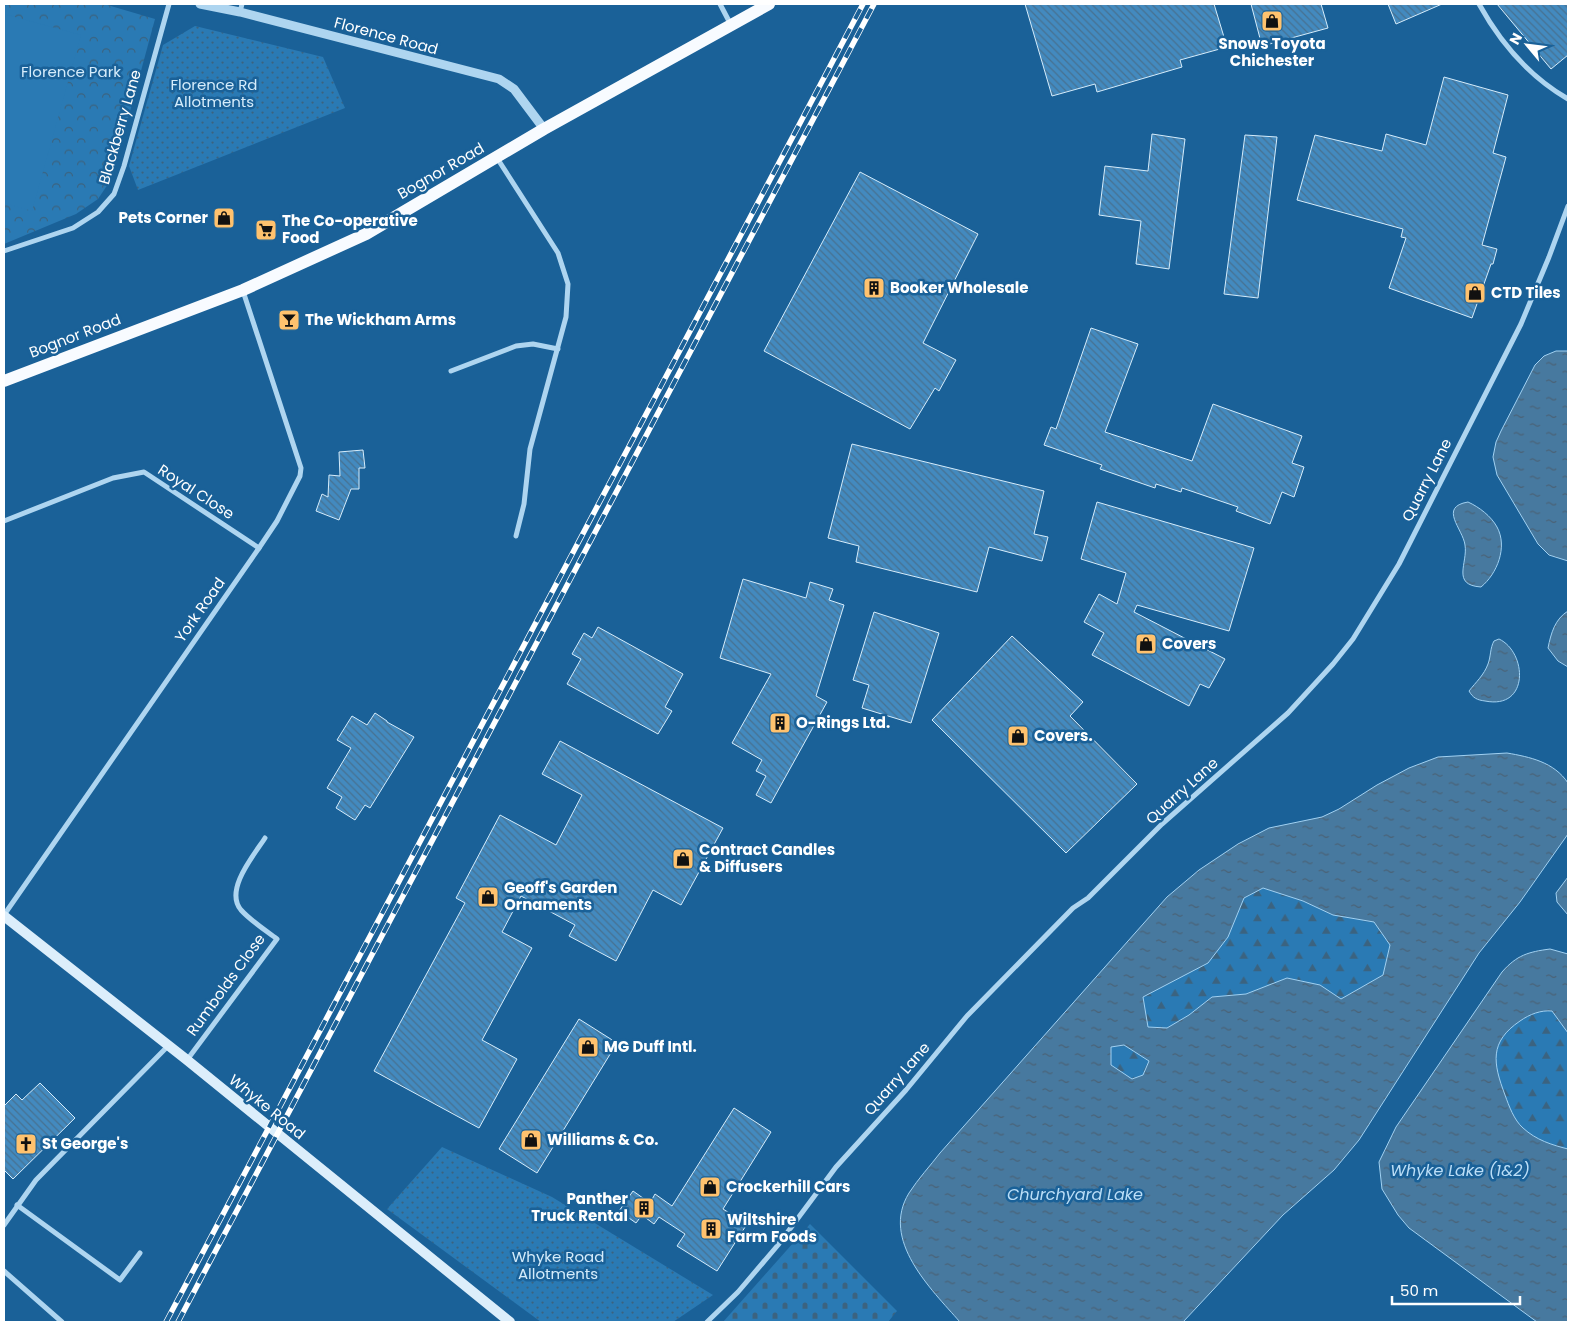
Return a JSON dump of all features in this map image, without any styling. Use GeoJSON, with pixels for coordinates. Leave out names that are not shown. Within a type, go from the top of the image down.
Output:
{"type":"FeatureCollection","features":[{"type":"Feature","properties":{"kind":"main road","name":"Bognor Road"},"geometry":{"type":"LineString","coordinates":[[4,381],[243,290],[366,234],[544,129],[769,4]]}},
{"type":"Feature","properties":{"kind":"main road","name":"Whyke Road"},"geometry":{"type":"LineString","coordinates":[[4,916],[187,1060],[510,1322]]}},
{"type":"Feature","properties":{"kind":"street","name":"Blackberry Lane"},"geometry":{"type":"LineString","coordinates":[[4,251],[73,228],[98,212],[114,194],[124,166],[169,4]]}},
{"type":"Feature","properties":{"kind":"street","name":"Florence Road"},"geometry":{"type":"LineString","coordinates":[[200,4],[241,8],[499,79],[514,90],[544,129]]}},
{"type":"Feature","properties":{"kind":"street"},"geometry":{"type":"LineString","coordinates":[[720,4],[731,25]]}},
{"type":"Feature","properties":{"kind":"street"},"geometry":{"type":"LineString","coordinates":[[1479,4],[1505,43],[1530,72],[1568,99]]}},
{"type":"Feature","properties":{"kind":"street"},"geometry":{"type":"LineString","coordinates":[[497,158],[558,253],[568,284],[566,317],[530,449],[524,504],[516,536]]}},
{"type":"Feature","properties":{"kind":"street","name":"Quarry Lane"},"geometry":{"type":"LineString","coordinates":[[706,1322],[738,1292],[778,1245],[836,1167],[906,1090],[967,1016],[1073,908],[1088,898],[1162,824],[1288,713],[1353,639],[1399,564],[1516,333],[1550,257],[1568,206]]}},
{"type":"Feature","properties":{"kind":"street","name":"York Road"},"geometry":{"type":"LineString","coordinates":[[4,916],[259,548],[277,521],[300,476],[302,468],[243,290]]}},
{"type":"Feature","properties":{"kind":"street"},"geometry":{"type":"LineString","coordinates":[[451,371],[516,346],[533,344],[558,349]]}},
{"type":"Feature","properties":{"kind":"street","name":"Royal Close"},"geometry":{"type":"LineString","coordinates":[[4,521],[113,478],[144,472],[259,548]]}},
{"type":"Feature","properties":{"kind":"street","name":"Rumbolds Close"},"geometry":{"type":"LineString","coordinates":[[187,1060],[277,939],[240,909],[235,895],[239,879],[266,838]]}},
{"type":"Feature","properties":{"kind":"street"},"geometry":{"type":"LineString","coordinates":[[4,1225],[36,1180],[168,1046]]}},
{"type":"Feature","properties":{"kind":"street"},"geometry":{"type":"LineString","coordinates":[[17,1205],[120,1280],[140,1253]]}},
{"type":"Feature","properties":{"kind":"street"},"geometry":{"type":"LineString","coordinates":[[4,1271],[62,1322]]}},
{"type":"Feature","properties":{"kind":"green space","name":"Florence Park"},"geometry":{"type":"Polygon","coordinates":[[[4,4],[104,4],[155,19],[112,178],[98,199],[76,214],[4,244],[4,4]]]}},
{"type":"Feature","properties":{"kind":"green space"},"geometry":{"type":"Polygon","coordinates":[[[4,14],[81,35],[32,211],[4,203],[4,14]]]}},
{"type":"Feature","properties":{"kind":"green space","name":"Florence Rd Allotments"},"geometry":{"type":"Polygon","coordinates":[[[195,26],[323,57],[345,108],[138,190],[129,166],[163,45],[195,26]]]}},
{"type":"Feature","properties":{"kind":"green space"},"geometry":{"type":"Polygon","coordinates":[[[1263,888],[1303,901],[1333,915],[1374,922],[1390,945],[1383,975],[1341,999],[1320,985],[1287,978],[1246,994],[1212,997],[1189,1015],[1167,1028],[1148,1027],[1142,997],[1208,963],[1228,937],[1244,898],[1263,888]]]}},
{"type":"Feature","properties":{"kind":"green space"},"geometry":{"type":"Polygon","coordinates":[[[1543,1010],[1552,1011],[1568,1033],[1568,1149],[1539,1140],[1523,1128],[1510,1109],[1497,1075],[1496,1053],[1498,1044],[1506,1032],[1517,1023],[1543,1010]]]}},
{"type":"Feature","properties":{"kind":"green space"},"geometry":{"type":"Polygon","coordinates":[[[1124,1045],[1149,1061],[1143,1075],[1132,1079],[1111,1065],[1111,1047],[1124,1045]]]}},
{"type":"Feature","properties":{"kind":"green space","name":"Whyke Road Allotments"},"geometry":{"type":"Polygon","coordinates":[[[442,1147],[552,1197],[713,1295],[673,1322],[541,1322],[387,1209],[442,1147]]]}},
{"type":"Feature","properties":{"kind":"green space"},"geometry":{"type":"Polygon","coordinates":[[[810,1224],[897,1311],[888,1322],[723,1322],[810,1224]]]}},
{"type":"Feature","properties":{"kind":"water"},"geometry":{"type":"Polygon","coordinates":[[[1556,351],[1568,351],[1568,561],[1549,555],[1538,544],[1497,475],[1493,457],[1496,442],[1501,431],[1535,365],[1544,356],[1556,351]]]}},
{"type":"Feature","properties":{"kind":"water"},"geometry":{"type":"Polygon","coordinates":[[[1468,502],[1480,509],[1491,519],[1500,535],[1501,551],[1499,560],[1492,575],[1481,587],[1466,582],[1464,578],[1465,545],[1453,514],[1459,505],[1468,502]]]}},
{"type":"Feature","properties":{"kind":"water"},"geometry":{"type":"Polygon","coordinates":[[[1568,611],[1568,667],[1558,661],[1548,648],[1554,627],[1568,611]]]}},
{"type":"Feature","properties":{"kind":"water"},"geometry":{"type":"Polygon","coordinates":[[[1499,639],[1515,655],[1519,667],[1517,689],[1510,697],[1500,701],[1480,700],[1469,691],[1484,672],[1494,641],[1499,639]]]}},
{"type":"Feature","properties":{"kind":"water","name":"Churchyard Lake"},"geometry":{"type":"Polygon","coordinates":[[[1507,753],[1524,756],[1549,765],[1568,783],[1568,834],[1520,902],[1479,953],[1359,1140],[1334,1170],[1283,1215],[1183,1322],[960,1322],[923,1279],[905,1246],[901,1228],[902,1211],[909,1193],[940,1153],[1167,897],[1199,870],[1238,844],[1269,828],[1322,817],[1409,768],[1438,757],[1507,753]],[[1263,888],[1244,898],[1228,937],[1208,963],[1143,997],[1148,1027],[1167,1028],[1189,1015],[1212,997],[1246,994],[1287,978],[1320,985],[1341,999],[1383,975],[1390,945],[1374,922],[1333,915],[1303,901],[1263,888]],[[1124,1045],[1111,1047],[1111,1065],[1132,1079],[1143,1075],[1149,1061],[1124,1045]]]}},
{"type":"Feature","properties":{"kind":"water"},"geometry":{"type":"Polygon","coordinates":[[[1568,877],[1568,915],[1557,902],[1556,893],[1568,877]]]}},
{"type":"Feature","properties":{"kind":"water","name":"Whyke Lake (1&2)"},"geometry":{"type":"Polygon","coordinates":[[[1550,949],[1568,954],[1568,1033],[1552,1011],[1532,1014],[1520,1021],[1503,1037],[1498,1045],[1496,1063],[1508,1104],[1520,1125],[1539,1139],[1568,1149],[1568,1322],[1537,1322],[1409,1228],[1398,1215],[1382,1189],[1379,1162],[1396,1127],[1502,972],[1523,955],[1550,949]]]}},
{"type":"Feature","properties":{"kind":"building"},"geometry":{"type":"Polygon","coordinates":[[[1025,4],[1214,4],[1227,47],[1180,60],[1182,67],[1097,92],[1095,84],[1052,96],[1025,4]]]}},
{"type":"Feature","properties":{"kind":"building"},"geometry":{"type":"Polygon","coordinates":[[[1251,4],[1321,4],[1328,28],[1262,46],[1251,4]]]}},
{"type":"Feature","properties":{"kind":"building"},"geometry":{"type":"Polygon","coordinates":[[[1388,4],[1442,4],[1396,24],[1388,4]]]}},
{"type":"Feature","properties":{"kind":"building"},"geometry":{"type":"Polygon","coordinates":[[[1497,4],[1568,4],[1568,55],[1551,69],[1497,4]]]}},
{"type":"Feature","properties":{"kind":"building"},"geometry":{"type":"Polygon","coordinates":[[[1444,77],[1508,95],[1493,153],[1506,157],[1482,245],[1497,249],[1472,318],[1389,288],[1406,238],[1401,237],[1403,229],[1297,200],[1315,135],[1382,151],[1386,134],[1426,145],[1444,77]]]}},
{"type":"Feature","properties":{"kind":"building"},"geometry":{"type":"Polygon","coordinates":[[[1152,134],[1185,139],[1169,269],[1136,264],[1141,221],[1099,215],[1105,166],[1148,171],[1152,134]]]}},
{"type":"Feature","properties":{"kind":"building"},"geometry":{"type":"Polygon","coordinates":[[[1245,135],[1277,137],[1258,298],[1224,294],[1245,135]]]}},
{"type":"Feature","properties":{"kind":"building","name":"Booker Wholesale"},"geometry":{"type":"Polygon","coordinates":[[[860,172],[978,234],[923,343],[956,360],[939,391],[935,388],[910,429],[764,351],[860,172]]]}},
{"type":"Feature","properties":{"kind":"building"},"geometry":{"type":"Polygon","coordinates":[[[1091,328],[1138,344],[1105,432],[1192,461],[1213,404],[1302,436],[1292,463],[1304,467],[1294,497],[1282,492],[1270,524],[1236,511],[1238,507],[1182,488],[1181,492],[1156,484],[1155,488],[1100,469],[1102,465],[1044,445],[1051,427],[1056,429],[1091,328]]]}},
{"type":"Feature","properties":{"kind":"building"},"geometry":{"type":"Polygon","coordinates":[[[852,444],[1044,491],[1034,534],[1048,537],[1042,561],[989,547],[977,592],[856,562],[859,546],[828,538],[852,444]]]}},
{"type":"Feature","properties":{"kind":"building"},"geometry":{"type":"Polygon","coordinates":[[[363,450],[365,468],[359,468],[359,489],[351,489],[339,520],[316,511],[322,494],[328,497],[329,475],[340,476],[339,452],[363,450]]]}},
{"type":"Feature","properties":{"kind":"building"},"geometry":{"type":"Polygon","coordinates":[[[1097,502],[1254,548],[1229,631],[1137,605],[1134,612],[1225,659],[1209,688],[1200,684],[1189,706],[1092,655],[1104,633],[1084,622],[1099,594],[1117,604],[1126,573],[1081,559],[1097,502]]]}},
{"type":"Feature","properties":{"kind":"building"},"geometry":{"type":"Polygon","coordinates":[[[743,579],[806,598],[810,582],[833,589],[829,600],[844,605],[816,696],[827,702],[771,803],[756,795],[766,776],[756,771],[762,760],[732,743],[771,674],[720,658],[743,579]]]}},
{"type":"Feature","properties":{"kind":"building"},"geometry":{"type":"Polygon","coordinates":[[[874,612],[939,633],[911,723],[862,708],[869,685],[853,680],[874,612]]]}},
{"type":"Feature","properties":{"kind":"building"},"geometry":{"type":"Polygon","coordinates":[[[598,627],[683,674],[665,707],[672,711],[658,734],[567,684],[581,659],[572,654],[584,633],[592,638],[598,627]]]}},
{"type":"Feature","properties":{"kind":"building","name":"Covers."},"geometry":{"type":"Polygon","coordinates":[[[1012,636],[1083,702],[1070,716],[1137,784],[1066,853],[932,720],[1012,636]]]}},
{"type":"Feature","properties":{"kind":"building"},"geometry":{"type":"Polygon","coordinates":[[[375,713],[414,737],[370,808],[365,805],[355,820],[336,808],[342,797],[327,788],[351,748],[337,740],[352,716],[367,725],[375,713]]]}},
{"type":"Feature","properties":{"kind":"building"},"geometry":{"type":"Polygon","coordinates":[[[560,741],[723,828],[681,905],[653,890],[616,961],[569,936],[575,925],[521,896],[502,932],[532,948],[482,1040],[517,1059],[479,1128],[374,1071],[465,903],[456,898],[500,815],[556,845],[582,795],[542,774],[560,741]]]}},
{"type":"Feature","properties":{"kind":"building"},"geometry":{"type":"Polygon","coordinates":[[[579,1019],[617,1043],[537,1173],[499,1149],[579,1019]]]}},
{"type":"Feature","properties":{"kind":"building","name":"St George's"},"geometry":{"type":"Polygon","coordinates":[[[40,1083],[75,1118],[13,1179],[4,1170],[4,1106],[16,1094],[22,1100],[40,1083]]]}},
{"type":"Feature","properties":{"kind":"building"},"geometry":{"type":"Polygon","coordinates":[[[734,1108],[771,1132],[723,1209],[747,1224],[717,1271],[677,1246],[685,1234],[659,1217],[654,1224],[642,1215],[636,1223],[619,1211],[633,1191],[650,1203],[655,1194],[672,1206],[734,1108]]]}},
{"type":"Feature","properties":{"kind":"railway"},"geometry":{"type":"LineString","coordinates":[[166,1322],[863,4]]}},
{"type":"Feature","properties":{"kind":"railway"},"geometry":{"type":"LineString","coordinates":[[178,1322],[874,4]]}},
{"type":"Feature","properties":{"kind":"place","name":"Snows Toyota Chichester"},"geometry":{"type":"Point","coordinates":[1272,21]}},
{"type":"Feature","properties":{"kind":"place","name":"Pets Corner"},"geometry":{"type":"Point","coordinates":[224,218]}},
{"type":"Feature","properties":{"kind":"place","name":"The Co-operative Food"},"geometry":{"type":"Point","coordinates":[266,230]}},
{"type":"Feature","properties":{"kind":"place","name":"Booker Wholesale"},"geometry":{"type":"Point","coordinates":[874,288]}},
{"type":"Feature","properties":{"kind":"place","name":"CTD Tiles"},"geometry":{"type":"Point","coordinates":[1475,293]}},
{"type":"Feature","properties":{"kind":"place","name":"The Wickham Arms"},"geometry":{"type":"Point","coordinates":[289,320]}},
{"type":"Feature","properties":{"kind":"place","name":"Covers"},"geometry":{"type":"Point","coordinates":[1146,644]}},
{"type":"Feature","properties":{"kind":"place","name":"O-Rings Ltd."},"geometry":{"type":"Point","coordinates":[780,723]}},
{"type":"Feature","properties":{"kind":"place","name":"Covers."},"geometry":{"type":"Point","coordinates":[1018,736]}},
{"type":"Feature","properties":{"kind":"place","name":"Contract Candles & Diffusers"},"geometry":{"type":"Point","coordinates":[683,859]}},
{"type":"Feature","properties":{"kind":"place","name":"Geoff's Garden Ornaments"},"geometry":{"type":"Point","coordinates":[488,897]}},
{"type":"Feature","properties":{"kind":"place","name":"MG Duff Intl."},"geometry":{"type":"Point","coordinates":[588,1047]}},
{"type":"Feature","properties":{"kind":"place","name":"Williams & Co."},"geometry":{"type":"Point","coordinates":[531,1140]}},
{"type":"Feature","properties":{"kind":"place","name":"St George's"},"geometry":{"type":"Point","coordinates":[26,1144]}},
{"type":"Feature","properties":{"kind":"place","name":"Crockerhill Cars"},"geometry":{"type":"Point","coordinates":[710,1187]}},
{"type":"Feature","properties":{"kind":"place","name":"Panther Truck Rental"},"geometry":{"type":"Point","coordinates":[644,1208]}},
{"type":"Feature","properties":{"kind":"place","name":"Wiltshire Farm Foods"},"geometry":{"type":"Point","coordinates":[711,1229]}}]}
